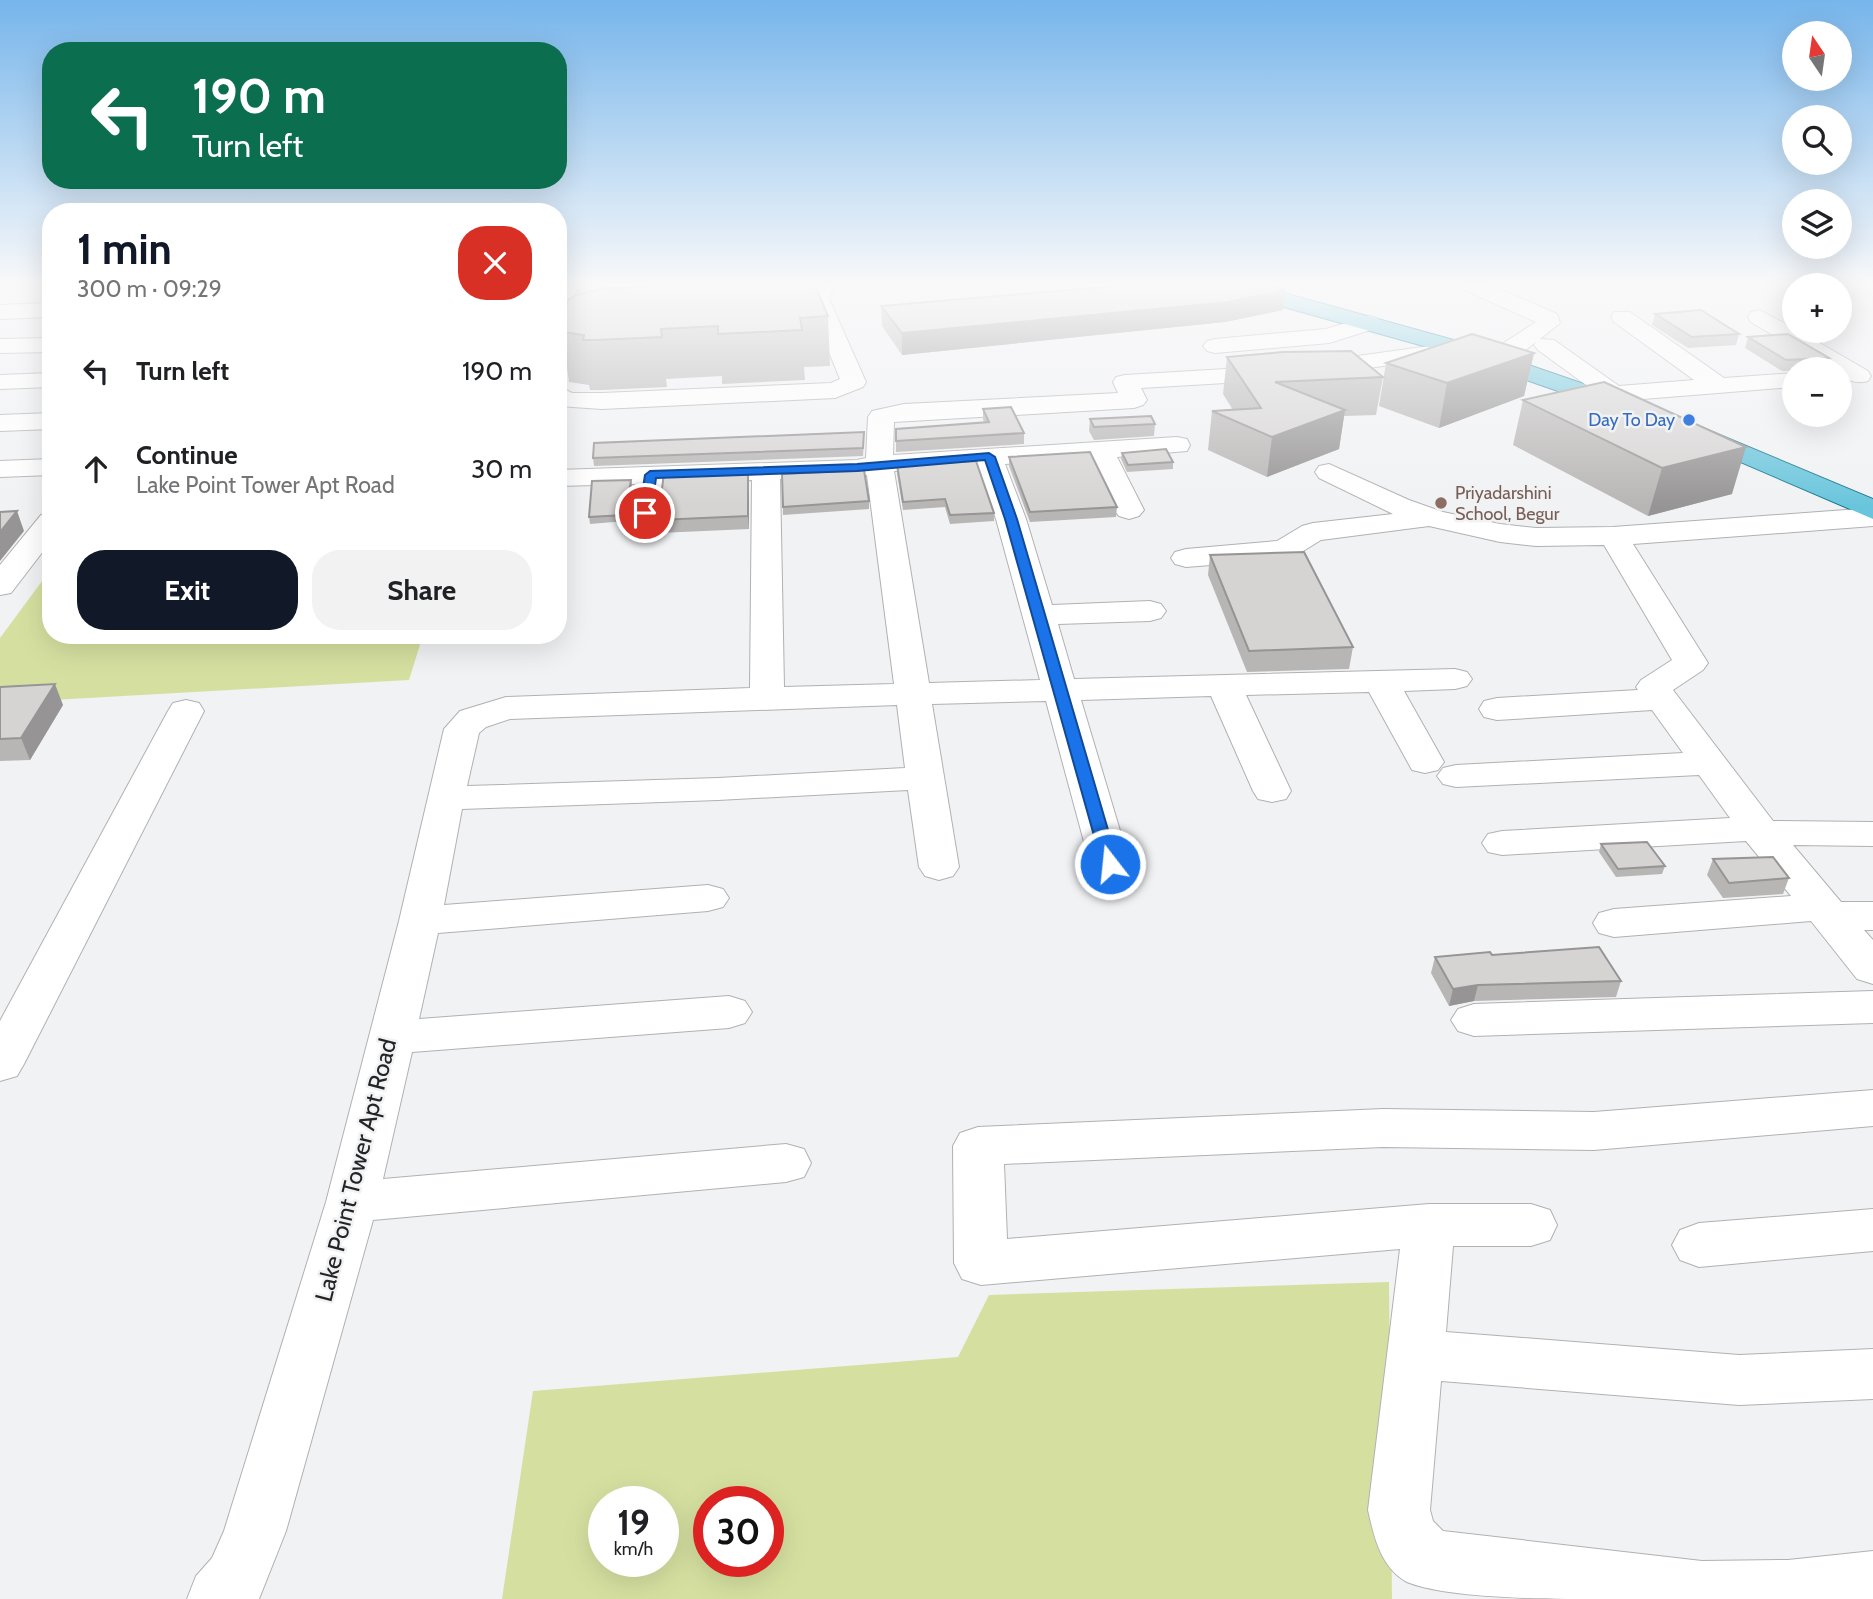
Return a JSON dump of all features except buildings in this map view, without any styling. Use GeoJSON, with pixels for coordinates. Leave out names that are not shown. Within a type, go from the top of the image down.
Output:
{"type":"FeatureCollection","features":[{"type":"Feature","properties":{"kind":"main road"},"geometry":{"type":"LineString","coordinates":[[1487,358],[1603,394],[1873,510]]}},
{"type":"Feature","properties":{"kind":"street"},"geometry":{"type":"LineString","coordinates":[[567,400],[602,401],[835,390],[854,382],[843,358]]}},
{"type":"Feature","properties":{"kind":"street"},"geometry":{"type":"LineString","coordinates":[[939,866],[879,464],[881,417],[904,412],[1134,400],[1125,382],[1293,372],[1397,358]]}},
{"type":"Feature","properties":{"kind":"street"},"geometry":{"type":"LineString","coordinates":[[1494,360],[1498,358]]}},
{"type":"Feature","properties":{"kind":"street"},"geometry":{"type":"LineString","coordinates":[[1561,358],[1603,394],[1782,381]]}},
{"type":"Feature","properties":{"kind":"street"},"geometry":{"type":"LineString","coordinates":[[1679,358],[1719,386]]}},
{"type":"Feature","properties":{"kind":"street"},"geometry":{"type":"LineString","coordinates":[[1826,358],[1857,376]]}},
{"type":"Feature","properties":{"kind":"street"},"geometry":{"type":"LineString","coordinates":[[0,382],[42,380]]}},
{"type":"Feature","properties":{"kind":"street"},"geometry":{"type":"LineString","coordinates":[[0,423],[42,421]]}},
{"type":"Feature","properties":{"kind":"street"},"geometry":{"type":"LineString","coordinates":[[567,478],[857,468],[879,464],[1177,445]]}},
{"type":"Feature","properties":{"kind":"street"},"geometry":{"type":"LineString","coordinates":[[1100,450],[1129,510]]}},
{"type":"Feature","properties":{"kind":"street"},"geometry":{"type":"LineString","coordinates":[[989,457],[1011,519],[1110,864]]}},
{"type":"Feature","properties":{"kind":"street"},"geometry":{"type":"LineString","coordinates":[[0,469],[42,467]]}},
{"type":"Feature","properties":{"kind":"street"},"geometry":{"type":"LineString","coordinates":[[766,471],[767,698],[1455,679]]}},
{"type":"Feature","properties":{"kind":"street"},"geometry":{"type":"LineString","coordinates":[[1329,472],[1366,493],[1426,518],[1498,534],[1544,539],[1873,517]]}},
{"type":"Feature","properties":{"kind":"street"},"geometry":{"type":"LineString","coordinates":[[642,532],[650,475]]}},
{"type":"Feature","properties":{"kind":"street"},"geometry":{"type":"LineString","coordinates":[[1,584],[42,517]]}},
{"type":"Feature","properties":{"kind":"street"},"geometry":{"type":"LineString","coordinates":[[1186,558],[1284,550],[1313,532],[1426,518]]}},
{"type":"Feature","properties":{"kind":"street"},"geometry":{"type":"LineString","coordinates":[[1613,536],[1691,663],[1653,687],[1760,831],[1873,970]]}},
{"type":"Feature","properties":{"kind":"street"},"geometry":{"type":"LineString","coordinates":[[1038,615],[1150,611]]}},
{"type":"Feature","properties":{"kind":"street"},"geometry":{"type":"LineString","coordinates":[[1381,681],[1440,769],[1709,763]]}},
{"type":"Feature","properties":{"kind":"street"},"geometry":{"type":"LineString","coordinates":[[1224,685],[1272,791]]}},
{"type":"Feature","properties":{"kind":"street","name":"Lake Point Tower Apt Road"},"geometry":{"type":"LineString","coordinates":[[219,1599],[235,1580],[255,1531],[352,1202],[420,921],[462,729],[472,719],[506,708],[767,698]]}},
{"type":"Feature","properties":{"kind":"street"},"geometry":{"type":"LineString","coordinates":[[1497,709],[1662,699]]}},
{"type":"Feature","properties":{"kind":"street"},"geometry":{"type":"LineString","coordinates":[[0,1064],[186,711]]}},
{"type":"Feature","properties":{"kind":"street"},"geometry":{"type":"LineString","coordinates":[[445,798],[719,789],[926,778]]}},
{"type":"Feature","properties":{"kind":"street"},"geometry":{"type":"LineString","coordinates":[[1502,843],[1760,831],[1873,834]]}},
{"type":"Feature","properties":{"kind":"street"},"geometry":{"type":"LineString","coordinates":[[420,921],[708,898]]}},
{"type":"Feature","properties":{"kind":"street"},"geometry":{"type":"LineString","coordinates":[[1614,923],[1826,911],[1873,916]]}},
{"type":"Feature","properties":{"kind":"street"},"geometry":{"type":"LineString","coordinates":[[1475,1020],[1873,1007]]}},
{"type":"Feature","properties":{"kind":"street"},"geometry":{"type":"LineString","coordinates":[[390,1037],[729,1012]]}},
{"type":"Feature","properties":{"kind":"street"},"geometry":{"type":"LineString","coordinates":[[1531,1225],[1429,1224],[981,1263],[978,1146],[1383,1128],[1594,1131],[1873,1108]]}},
{"type":"Feature","properties":{"kind":"street"},"geometry":{"type":"LineString","coordinates":[[352,1202],[786,1163]]}},
{"type":"Feature","properties":{"kind":"street"},"geometry":{"type":"LineString","coordinates":[[1429,1224],[1399,1510],[1406,1538],[1428,1560],[1724,1594],[1782,1595],[1873,1582]]}},
{"type":"Feature","properties":{"kind":"street"},"geometry":{"type":"LineString","coordinates":[[1699,1245],[1873,1230]]}},
{"type":"Feature","properties":{"kind":"street"},"geometry":{"type":"LineString","coordinates":[[1415,1354],[1739,1380],[1873,1374]]}},
{"type":"Feature","properties":{"kind":"green space"},"geometry":{"type":"Polygon","coordinates":[[[42,581],[42,644],[420,644],[409,680],[0,703],[0,638],[42,581]]]}},
{"type":"Feature","properties":{"kind":"green space"},"geometry":{"type":"Polygon","coordinates":[[[1389,1282],[1392,1599],[502,1599],[533,1391],[958,1357],[989,1295],[1389,1282]]]}},
{"type":"Feature","properties":{"kind":"place","name":"Day To Day"},"geometry":{"type":"Point","coordinates":[1689,420]}},
{"type":"Feature","properties":{"kind":"place","name":"Priyadarshini School, Begur"},"geometry":{"type":"Point","coordinates":[1441,503]}},
{"type":"Feature","properties":{"kind":"route"},"geometry":{"type":"LineString","coordinates":[[645,513],[650,475],[857,468],[879,464],[989,457],[1011,519],[1110,864]]}}]}
